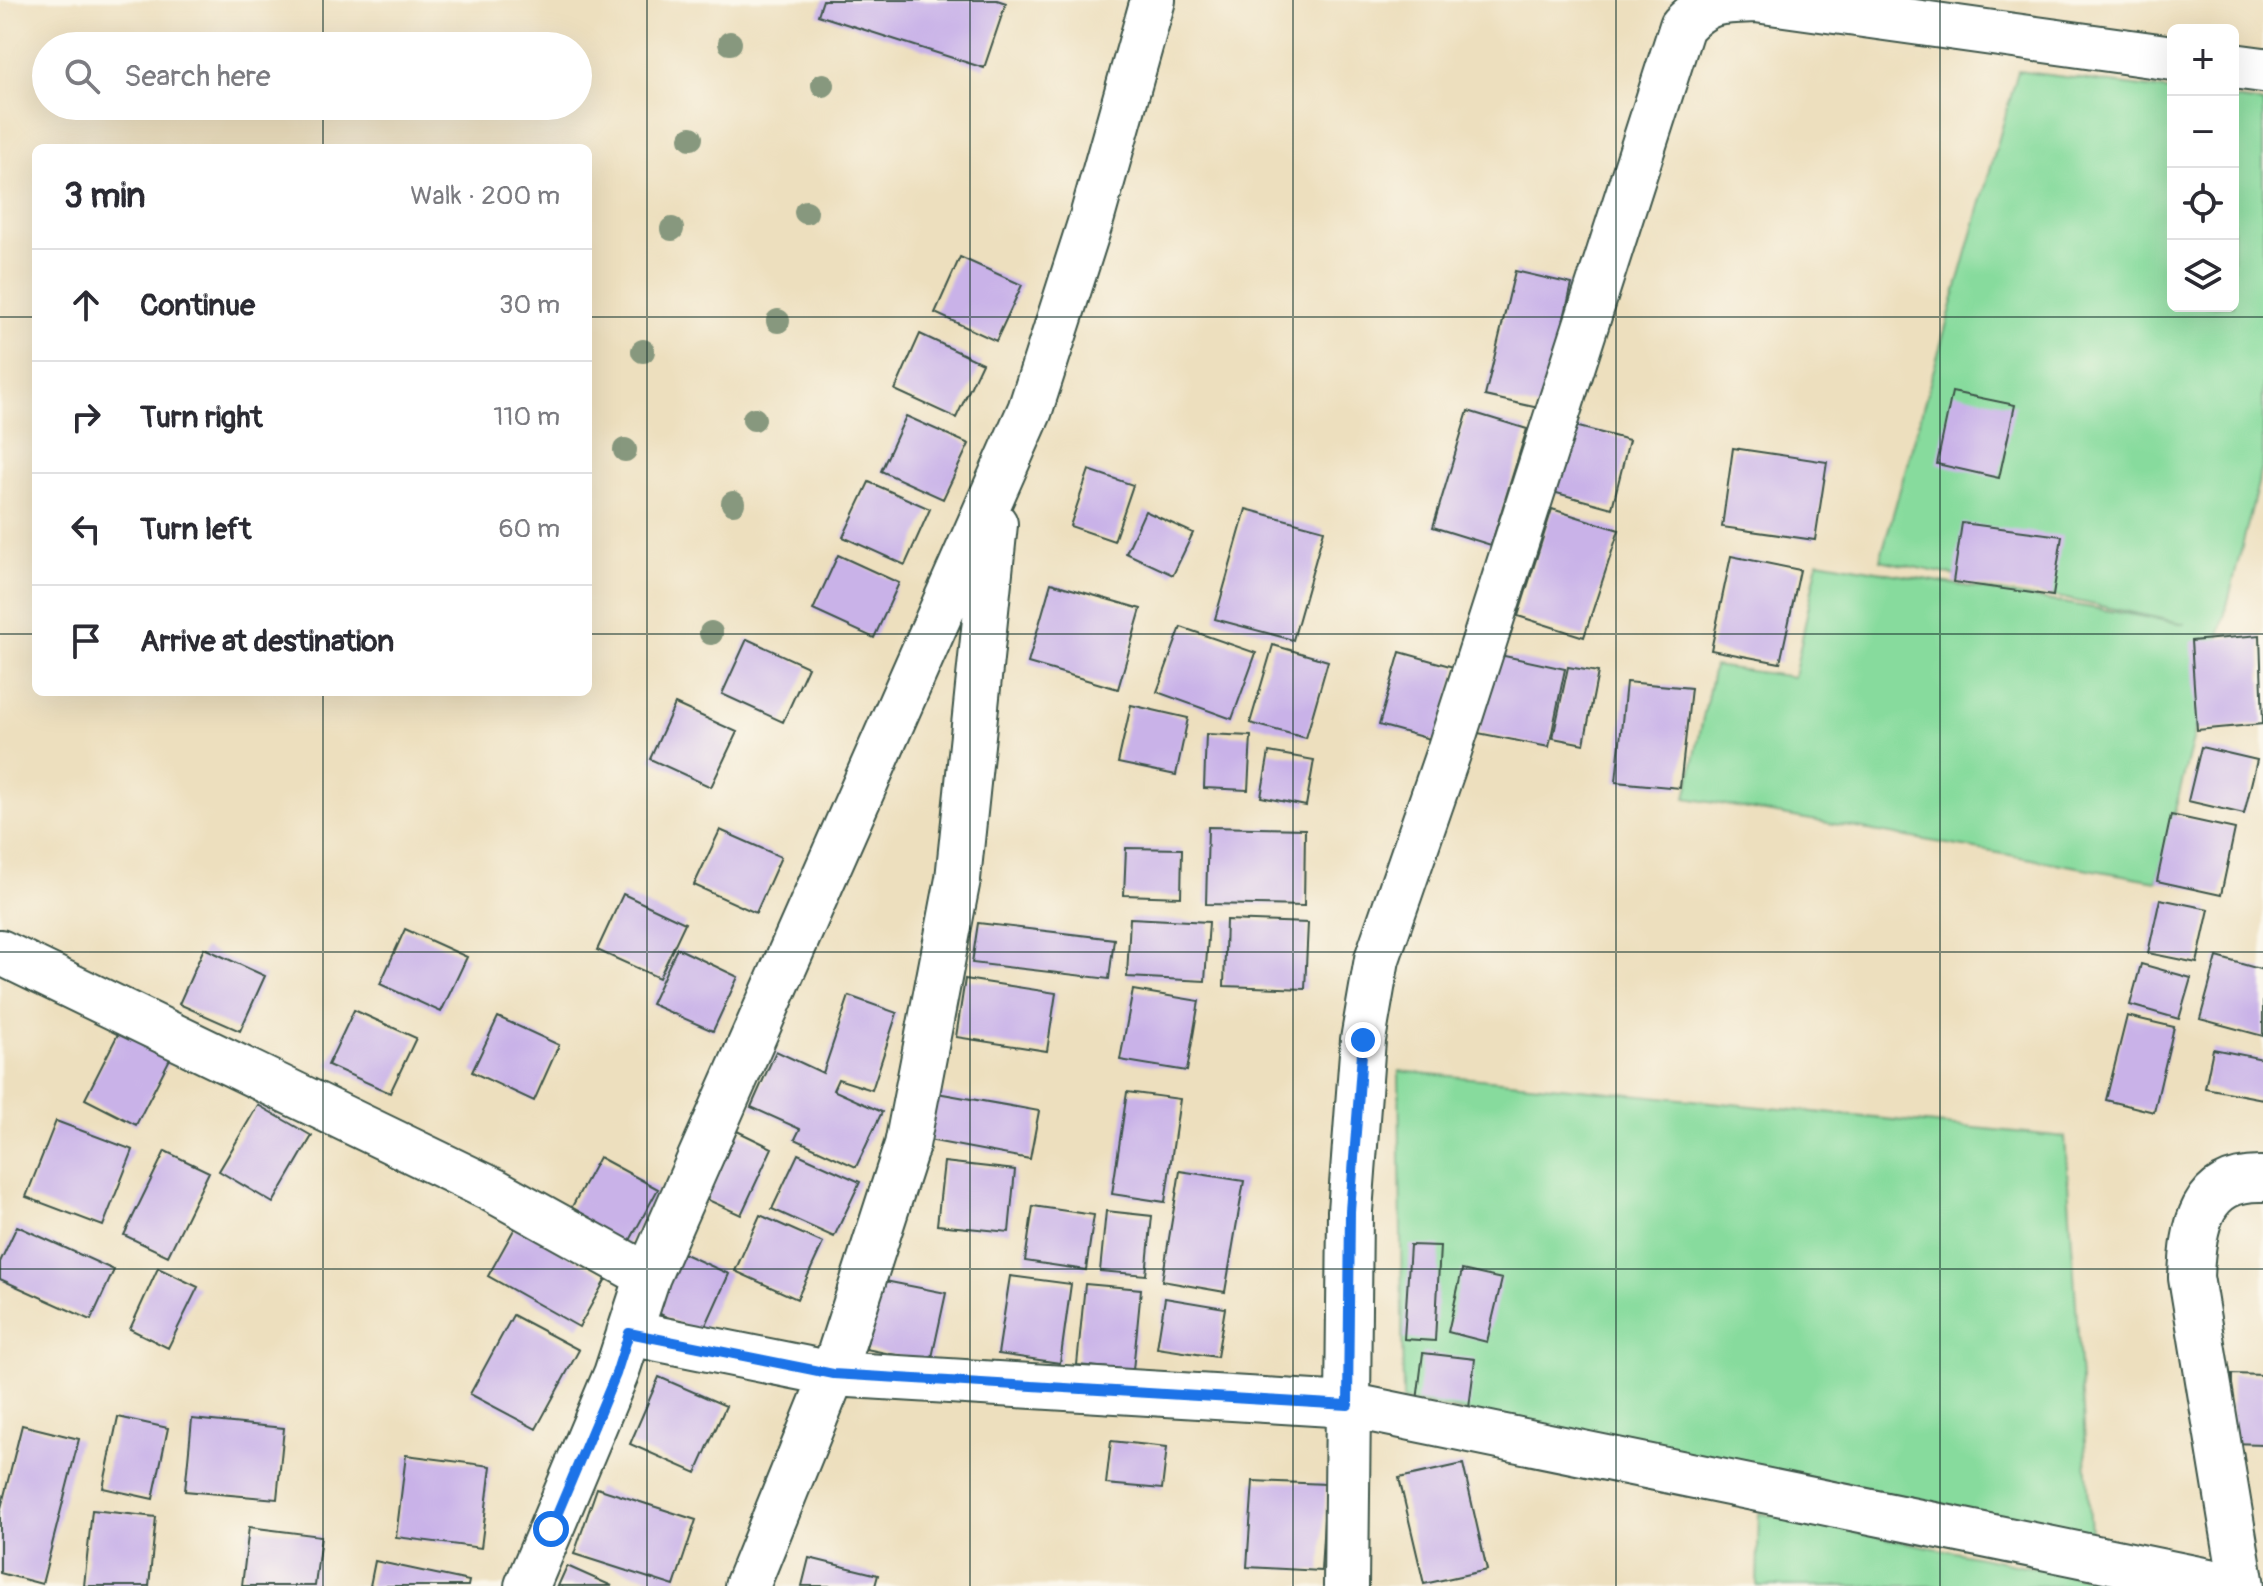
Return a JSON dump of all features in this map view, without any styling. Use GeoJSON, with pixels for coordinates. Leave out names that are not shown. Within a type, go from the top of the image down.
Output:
{"type":"FeatureCollection","features":[{"type":"Feature","properties":{"kind":"street"},"geometry":{"type":"LineString","coordinates":[[527,1586],[616,1374],[648,1276],[1030,410],[1087,232],[1153,0]]}},
{"type":"Feature","properties":{"kind":"street"},"geometry":{"type":"LineString","coordinates":[[1346,1586],[1350,1211],[1363,1040],[1377,959],[1449,751],[1682,26],[1695,9],[1709,2],[1756,0],[2167,57]]}},
{"type":"Feature","properties":{"kind":"street"},"geometry":{"type":"LineString","coordinates":[[2239,67],[2263,70]]}},
{"type":"Feature","properties":{"kind":"street"},"geometry":{"type":"LineString","coordinates":[[747,1586],[833,1374],[907,1145],[956,894],[999,484]]}},
{"type":"Feature","properties":{"kind":"street"},"geometry":{"type":"LineString","coordinates":[[0,952],[493,1190],[648,1276]]}},
{"type":"Feature","properties":{"kind":"street"},"geometry":{"type":"LineString","coordinates":[[2242,1586],[2191,1277],[2192,1255],[2198,1217],[2214,1195],[2235,1181],[2263,1179]]}},
{"type":"Feature","properties":{"kind":"street"},"geometry":{"type":"LineString","coordinates":[[629,1333],[833,1374],[1348,1405],[2233,1586]]}},
{"type":"Feature","properties":{"kind":"green space"},"geometry":{"type":"Polygon","coordinates":[[[2018,71],[2167,90],[2167,312],[2239,312],[2239,100],[2263,103],[2263,464],[2157,881],[1686,798],[1714,666],[1794,677],[1818,561],[2186,624],[1880,560],[2018,71]]]}},
{"type":"Feature","properties":{"kind":"green space"},"geometry":{"type":"Polygon","coordinates":[[[1399,1071],[2065,1137],[2091,1533],[1403,1400],[1399,1071]]]}},
{"type":"Feature","properties":{"kind":"green space"},"geometry":{"type":"Polygon","coordinates":[[[1759,1513],[2125,1586],[1757,1586],[1759,1513]]]}},
{"type":"Feature","properties":{"kind":"building"},"geometry":{"type":"Polygon","coordinates":[[[823,0],[997,0],[1006,3],[984,68],[818,15],[823,0]]]}},
{"type":"Feature","properties":{"kind":"building"},"geometry":{"type":"Polygon","coordinates":[[[960,257],[1022,285],[996,341],[935,313],[960,257]]]}},
{"type":"Feature","properties":{"kind":"building"},"geometry":{"type":"Polygon","coordinates":[[[1515,271],[1572,284],[1543,409],[1485,396],[1515,271]]]}},
{"type":"Feature","properties":{"kind":"building"},"geometry":{"type":"Polygon","coordinates":[[[920,334],[982,363],[956,418],[895,390],[920,334]]]}},
{"type":"Feature","properties":{"kind":"building"},"geometry":{"type":"Polygon","coordinates":[[[1952,392],[2015,405],[1999,478],[1937,464],[1952,392]]]}},
{"type":"Feature","properties":{"kind":"building"},"geometry":{"type":"Polygon","coordinates":[[[1468,411],[1527,429],[1491,545],[1433,527],[1468,411]]]}},
{"type":"Feature","properties":{"kind":"building"},"geometry":{"type":"Polygon","coordinates":[[[906,416],[969,444],[943,499],[881,471],[906,416]]]}},
{"type":"Feature","properties":{"kind":"building"},"geometry":{"type":"Polygon","coordinates":[[[1571,425],[1629,440],[1612,508],[1553,492],[1571,425]]]}},
{"type":"Feature","properties":{"kind":"building"},"geometry":{"type":"Polygon","coordinates":[[[1733,448],[1827,462],[1815,540],[1722,527],[1733,448]]]}},
{"type":"Feature","properties":{"kind":"building"},"geometry":{"type":"Polygon","coordinates":[[[1089,470],[1133,485],[1114,541],[1070,526],[1089,470]]]}},
{"type":"Feature","properties":{"kind":"building"},"geometry":{"type":"Polygon","coordinates":[[[869,482],[930,509],[905,565],[843,537],[869,482]]]}},
{"type":"Feature","properties":{"kind":"building"},"geometry":{"type":"Polygon","coordinates":[[[1246,509],[1324,530],[1293,640],[1215,619],[1246,509]]]}},
{"type":"Feature","properties":{"kind":"building"},"geometry":{"type":"Polygon","coordinates":[[[1552,509],[1619,530],[1584,637],[1518,616],[1552,509]]]}},
{"type":"Feature","properties":{"kind":"building"},"geometry":{"type":"Polygon","coordinates":[[[1145,511],[1193,533],[1173,575],[1126,553],[1145,511]]]}},
{"type":"Feature","properties":{"kind":"building"},"geometry":{"type":"Polygon","coordinates":[[[1962,523],[2062,536],[2053,596],[1953,582],[1962,523]]]}},
{"type":"Feature","properties":{"kind":"building"},"geometry":{"type":"Polygon","coordinates":[[[838,555],[899,583],[874,638],[813,610],[838,555]]]}},
{"type":"Feature","properties":{"kind":"building"},"geometry":{"type":"Polygon","coordinates":[[[1731,556],[1800,570],[1780,663],[1711,650],[1731,556]]]}},
{"type":"Feature","properties":{"kind":"building"},"geometry":{"type":"Polygon","coordinates":[[[1051,583],[1141,609],[1118,689],[1028,663],[1051,583]]]}},
{"type":"Feature","properties":{"kind":"building"},"geometry":{"type":"Polygon","coordinates":[[[1181,627],[1256,653],[1232,719],[1157,692],[1181,627]]]}},
{"type":"Feature","properties":{"kind":"building"},"geometry":{"type":"Polygon","coordinates":[[[2260,635],[2263,724],[2197,730],[2191,641],[2260,635]]]}},
{"type":"Feature","properties":{"kind":"building"},"geometry":{"type":"Polygon","coordinates":[[[747,639],[808,667],[783,722],[722,694],[747,639]]]}},
{"type":"Feature","properties":{"kind":"building"},"geometry":{"type":"Polygon","coordinates":[[[1273,645],[1328,661],[1306,738],[1250,723],[1273,645]]]}},
{"type":"Feature","properties":{"kind":"building"},"geometry":{"type":"Polygon","coordinates":[[[1400,652],[1457,668],[1437,741],[1379,725],[1400,652]]]}},
{"type":"Feature","properties":{"kind":"building"},"geometry":{"type":"Polygon","coordinates":[[[1495,654],[1565,669],[1549,747],[1478,733],[1495,654]]]}},
{"type":"Feature","properties":{"kind":"building"},"geometry":{"type":"Polygon","coordinates":[[[1568,667],[1598,672],[1584,744],[1553,738],[1568,667]]]}},
{"type":"Feature","properties":{"kind":"building"},"geometry":{"type":"Polygon","coordinates":[[[1626,682],[1691,688],[1680,788],[1616,782],[1626,682]]]}},
{"type":"Feature","properties":{"kind":"building"},"geometry":{"type":"Polygon","coordinates":[[[675,704],[737,732],[711,787],[650,759],[675,704]]]}},
{"type":"Feature","properties":{"kind":"building"},"geometry":{"type":"Polygon","coordinates":[[[1131,705],[1188,718],[1176,775],[1118,763],[1131,705]]]}},
{"type":"Feature","properties":{"kind":"building"},"geometry":{"type":"Polygon","coordinates":[[[1206,734],[1251,736],[1248,790],[1204,788],[1206,734]]]}},
{"type":"Feature","properties":{"kind":"building"},"geometry":{"type":"Polygon","coordinates":[[[2201,747],[2257,760],[2244,814],[2188,801],[2201,747]]]}},
{"type":"Feature","properties":{"kind":"building"},"geometry":{"type":"Polygon","coordinates":[[[1269,752],[1314,760],[1306,806],[1261,797],[1269,752]]]}},
{"type":"Feature","properties":{"kind":"building"},"geometry":{"type":"Polygon","coordinates":[[[2171,815],[2235,829],[2221,895],[2157,881],[2171,815]]]}},
{"type":"Feature","properties":{"kind":"building"},"geometry":{"type":"Polygon","coordinates":[[[1208,827],[1305,829],[1304,906],[1206,904],[1208,827]]]}},
{"type":"Feature","properties":{"kind":"building"},"geometry":{"type":"Polygon","coordinates":[[[720,830],[781,857],[756,913],[694,885],[720,830]]]}},
{"type":"Feature","properties":{"kind":"building"},"geometry":{"type":"Polygon","coordinates":[[[1126,848],[1182,849],[1181,897],[1124,895],[1126,848]]]}},
{"type":"Feature","properties":{"kind":"building"},"geometry":{"type":"Polygon","coordinates":[[[623,894],[685,923],[659,978],[597,950],[623,894]]]}},
{"type":"Feature","properties":{"kind":"building"},"geometry":{"type":"Polygon","coordinates":[[[2160,899],[2209,909],[2197,963],[2148,953],[2160,899]]]}},
{"type":"Feature","properties":{"kind":"building"},"geometry":{"type":"Polygon","coordinates":[[[1130,918],[1209,922],[1205,981],[1127,977],[1130,918]]]}},
{"type":"Feature","properties":{"kind":"building"},"geometry":{"type":"Polygon","coordinates":[[[1226,920],[1308,923],[1305,989],[1224,986],[1226,920]]]}},
{"type":"Feature","properties":{"kind":"building"},"geometry":{"type":"Polygon","coordinates":[[[978,923],[1114,939],[1109,979],[972,963],[978,923]]]}},
{"type":"Feature","properties":{"kind":"building"},"geometry":{"type":"Polygon","coordinates":[[[405,929],[467,957],[441,1012],[380,984],[405,929]]]}},
{"type":"Feature","properties":{"kind":"building"},"geometry":{"type":"Polygon","coordinates":[[[204,948],[265,976],[240,1031],[179,1004],[204,948]]]}},
{"type":"Feature","properties":{"kind":"building"},"geometry":{"type":"Polygon","coordinates":[[[677,948],[738,977],[713,1031],[651,1004],[677,948]]]}},
{"type":"Feature","properties":{"kind":"building"},"geometry":{"type":"Polygon","coordinates":[[[2217,957],[2263,970],[2263,1036],[2200,1019],[2217,957]]]}},
{"type":"Feature","properties":{"kind":"building"},"geometry":{"type":"Polygon","coordinates":[[[2141,964],[2191,978],[2179,1019],[2130,1005],[2141,964]]]}},
{"type":"Feature","properties":{"kind":"building"},"geometry":{"type":"Polygon","coordinates":[[[965,979],[1056,993],[1047,1051],[956,1037],[965,979]]]}},
{"type":"Feature","properties":{"kind":"building"},"geometry":{"type":"Polygon","coordinates":[[[1133,990],[1199,1001],[1187,1071],[1120,1060],[1133,990]]]}},
{"type":"Feature","properties":{"kind":"building"},"geometry":{"type":"Polygon","coordinates":[[[849,996],[897,1013],[872,1090],[838,1079],[833,1090],[882,1112],[856,1167],[795,1139],[800,1129],[751,1107],[776,1051],[823,1073],[849,996]]]}},
{"type":"Feature","properties":{"kind":"building"},"geometry":{"type":"Polygon","coordinates":[[[354,1010],[416,1038],[390,1093],[328,1065],[354,1010]]]}},
{"type":"Feature","properties":{"kind":"building"},"geometry":{"type":"Polygon","coordinates":[[[2127,1016],[2174,1027],[2154,1112],[2106,1100],[2127,1016]]]}},
{"type":"Feature","properties":{"kind":"building"},"geometry":{"type":"Polygon","coordinates":[[[498,1017],[559,1045],[534,1101],[472,1072],[498,1017]]]}},
{"type":"Feature","properties":{"kind":"building"},"geometry":{"type":"Polygon","coordinates":[[[120,1030],[172,1055],[136,1125],[85,1099],[120,1030]]]}},
{"type":"Feature","properties":{"kind":"building"},"geometry":{"type":"Polygon","coordinates":[[[2213,1049],[2263,1059],[2263,1099],[2205,1088],[2213,1049]]]}},
{"type":"Feature","properties":{"kind":"building"},"geometry":{"type":"Polygon","coordinates":[[[1127,1092],[1180,1099],[1165,1202],[1112,1194],[1127,1092]]]}},
{"type":"Feature","properties":{"kind":"building"},"geometry":{"type":"Polygon","coordinates":[[[937,1093],[1039,1111],[1030,1159],[928,1140],[937,1093]]]}},
{"type":"Feature","properties":{"kind":"building"},"geometry":{"type":"Polygon","coordinates":[[[258,1105],[312,1136],[273,1203],[219,1171],[258,1105]]]}},
{"type":"Feature","properties":{"kind":"building"},"geometry":{"type":"Polygon","coordinates":[[[56,1121],[133,1150],[103,1226],[26,1197],[56,1121]]]}},
{"type":"Feature","properties":{"kind":"building"},"geometry":{"type":"Polygon","coordinates":[[[737,1131],[772,1148],[741,1215],[706,1199],[737,1131]]]}},
{"type":"Feature","properties":{"kind":"building"},"geometry":{"type":"Polygon","coordinates":[[[165,1151],[209,1172],[168,1256],[124,1235],[165,1151]]]}},
{"type":"Feature","properties":{"kind":"building"},"geometry":{"type":"Polygon","coordinates":[[[798,1154],[860,1182],[834,1237],[772,1209],[798,1154]]]}},
{"type":"Feature","properties":{"kind":"building"},"geometry":{"type":"Polygon","coordinates":[[[599,1157],[658,1189],[627,1246],[568,1214],[599,1157]]]}},
{"type":"Feature","properties":{"kind":"building"},"geometry":{"type":"Polygon","coordinates":[[[944,1162],[1015,1170],[1009,1232],[937,1225],[944,1162]]]}},
{"type":"Feature","properties":{"kind":"building"},"geometry":{"type":"Polygon","coordinates":[[[1180,1171],[1244,1181],[1225,1292],[1162,1281],[1180,1171]]]}},
{"type":"Feature","properties":{"kind":"building"},"geometry":{"type":"Polygon","coordinates":[[[1033,1206],[1094,1215],[1086,1270],[1025,1261],[1033,1206]]]}},
{"type":"Feature","properties":{"kind":"building"},"geometry":{"type":"Polygon","coordinates":[[[1106,1211],[1152,1216],[1146,1275],[1100,1271],[1106,1211]]]}},
{"type":"Feature","properties":{"kind":"building"},"geometry":{"type":"Polygon","coordinates":[[[760,1215],[823,1243],[797,1299],[735,1271],[760,1215]]]}},
{"type":"Feature","properties":{"kind":"building"},"geometry":{"type":"Polygon","coordinates":[[[17,1226],[114,1270],[91,1320],[0,1279],[0,1262],[17,1226]]]}},
{"type":"Feature","properties":{"kind":"building"},"geometry":{"type":"Polygon","coordinates":[[[516,1226],[607,1277],[579,1327],[488,1276],[516,1226]]]}},
{"type":"Feature","properties":{"kind":"building"},"geometry":{"type":"Polygon","coordinates":[[[1410,1245],[1440,1246],[1435,1341],[1404,1339],[1410,1245]]]}},
{"type":"Feature","properties":{"kind":"building"},"geometry":{"type":"Polygon","coordinates":[[[680,1252],[729,1274],[702,1334],[654,1311],[680,1252]]]}},
{"type":"Feature","properties":{"kind":"building"},"geometry":{"type":"Polygon","coordinates":[[[158,1268],[198,1287],[168,1348],[130,1329],[158,1268]]]}},
{"type":"Feature","properties":{"kind":"building"},"geometry":{"type":"Polygon","coordinates":[[[1462,1270],[1502,1279],[1487,1342],[1448,1332],[1462,1270]]]}},
{"type":"Feature","properties":{"kind":"building"},"geometry":{"type":"Polygon","coordinates":[[[1010,1276],[1071,1284],[1060,1363],[998,1354],[1010,1276]]]}},
{"type":"Feature","properties":{"kind":"building"},"geometry":{"type":"Polygon","coordinates":[[[880,1280],[946,1293],[931,1362],[866,1349],[880,1280]]]}},
{"type":"Feature","properties":{"kind":"building"},"geometry":{"type":"Polygon","coordinates":[[[1085,1284],[1141,1289],[1133,1370],[1077,1365],[1085,1284]]]}},
{"type":"Feature","properties":{"kind":"building"},"geometry":{"type":"Polygon","coordinates":[[[1165,1298],[1225,1308],[1217,1357],[1157,1348],[1165,1298]]]}},
{"type":"Feature","properties":{"kind":"building"},"geometry":{"type":"Polygon","coordinates":[[[513,1315],[579,1350],[536,1429],[470,1394],[513,1315]]]}},
{"type":"Feature","properties":{"kind":"building"},"geometry":{"type":"Polygon","coordinates":[[[1423,1353],[1475,1359],[1469,1408],[1417,1401],[1423,1353]]]}},
{"type":"Feature","properties":{"kind":"building"},"geometry":{"type":"Polygon","coordinates":[[[2232,1374],[2263,1375],[2263,1444],[2231,1443],[2232,1374]]]}},
{"type":"Feature","properties":{"kind":"building"},"geometry":{"type":"Polygon","coordinates":[[[659,1377],[726,1406],[696,1473],[630,1444],[659,1377]]]}},
{"type":"Feature","properties":{"kind":"building"},"geometry":{"type":"Polygon","coordinates":[[[118,1417],[168,1428],[153,1499],[103,1488],[118,1417]]]}},
{"type":"Feature","properties":{"kind":"building"},"geometry":{"type":"Polygon","coordinates":[[[192,1419],[284,1428],[277,1499],[185,1491],[192,1419]]]}},
{"type":"Feature","properties":{"kind":"building"},"geometry":{"type":"Polygon","coordinates":[[[22,1425],[79,1439],[42,1584],[0,1573],[0,1512],[22,1425]]]}},
{"type":"Feature","properties":{"kind":"building"},"geometry":{"type":"Polygon","coordinates":[[[1111,1441],[1167,1447],[1162,1489],[1106,1484],[1111,1441]]]}},
{"type":"Feature","properties":{"kind":"building"},"geometry":{"type":"Polygon","coordinates":[[[406,1455],[491,1466],[481,1548],[396,1537],[406,1455]]]}},
{"type":"Feature","properties":{"kind":"building"},"geometry":{"type":"Polygon","coordinates":[[[1463,1464],[1487,1570],[1424,1584],[1399,1478],[1463,1464]]]}},
{"type":"Feature","properties":{"kind":"building"},"geometry":{"type":"Polygon","coordinates":[[[1253,1481],[1326,1484],[1321,1571],[1247,1567],[1253,1481]]]}},
{"type":"Feature","properties":{"kind":"building"},"geometry":{"type":"Polygon","coordinates":[[[597,1488],[696,1520],[674,1586],[574,1554],[597,1488]]]}},
{"type":"Feature","properties":{"kind":"building"},"geometry":{"type":"Polygon","coordinates":[[[92,1510],[156,1517],[149,1586],[84,1586],[92,1510]]]}},
{"type":"Feature","properties":{"kind":"building"},"geometry":{"type":"Polygon","coordinates":[[[249,1527],[321,1536],[315,1586],[242,1586],[249,1527]]]}},
{"type":"Feature","properties":{"kind":"building"},"geometry":{"type":"Polygon","coordinates":[[[809,1558],[878,1575],[875,1586],[802,1586],[809,1558]]]}},
{"type":"Feature","properties":{"kind":"building"},"geometry":{"type":"Polygon","coordinates":[[[375,1561],[469,1581],[468,1586],[370,1586],[375,1561]]]}},
{"type":"Feature","properties":{"kind":"building"},"geometry":{"type":"Polygon","coordinates":[[[567,1566],[612,1586],[558,1586],[567,1566]]]}},
{"type":"Feature","properties":{"kind":"route"},"geometry":{"type":"LineString","coordinates":[[551,1529],[616,1374],[629,1333],[833,1374],[1348,1405],[1350,1211],[1363,1040]]}}]}
